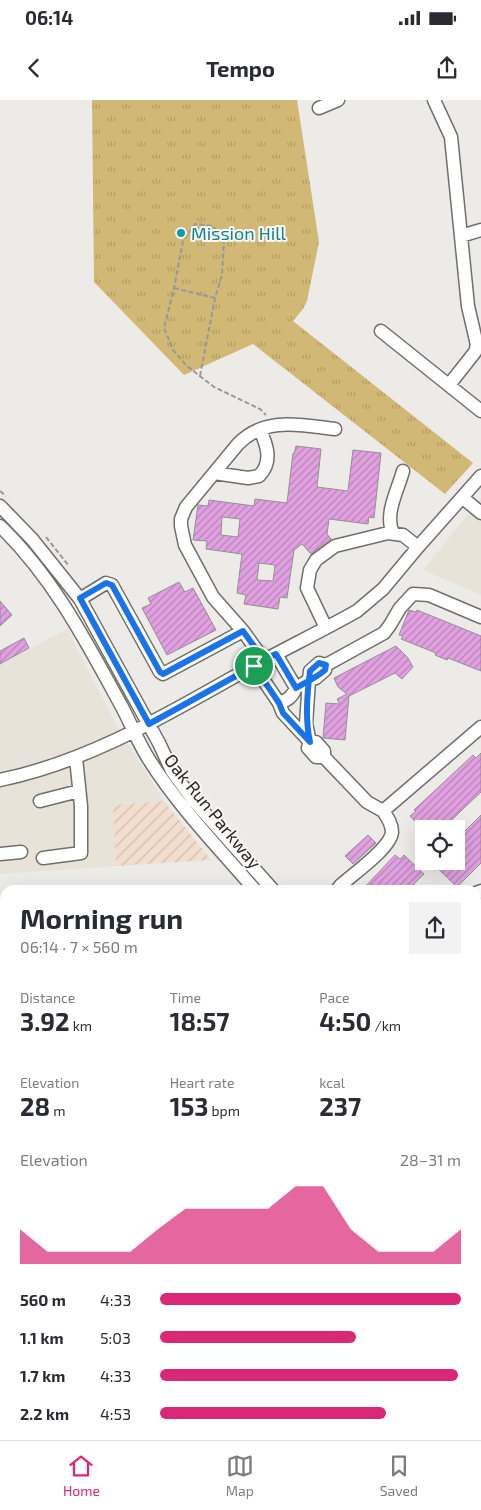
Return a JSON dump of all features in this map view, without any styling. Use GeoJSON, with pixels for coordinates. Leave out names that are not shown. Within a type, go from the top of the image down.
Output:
{"type":"FeatureCollection","features":[{"type":"Feature","properties":{"kind":"street"},"geometry":{"type":"LineString","coordinates":[[319,108],[338,100]]}},
{"type":"Feature","properties":{"kind":"street"},"geometry":{"type":"LineString","coordinates":[[434,100],[451,137],[468,306],[477,345],[475,352],[449,385]]}},
{"type":"Feature","properties":{"kind":"street"},"geometry":{"type":"LineString","coordinates":[[461,236],[481,230]]}},
{"type":"Feature","properties":{"kind":"street"},"geometry":{"type":"LineString","coordinates":[[382,331],[481,411]]}},
{"type":"Feature","properties":{"kind":"street"},"geometry":{"type":"LineString","coordinates":[[335,429],[288,423],[274,424],[243,439],[186,507],[181,519],[181,532],[185,545],[213,597],[243,631],[283,713],[310,742],[316,742],[320,746],[324,751],[324,757],[367,802],[383,811],[392,827],[391,836],[385,846],[341,885]]}},
{"type":"Feature","properties":{"kind":"street"},"geometry":{"type":"LineString","coordinates":[[214,474],[248,478],[259,476],[266,466],[268,454],[260,430]]}},
{"type":"Feature","properties":{"kind":"street"},"geometry":{"type":"LineString","coordinates":[[393,532],[389,517],[404,471]]}},
{"type":"Feature","properties":{"kind":"street"},"geometry":{"type":"LineString","coordinates":[[0,780],[24,775],[76,758],[134,732],[356,611],[375,596],[481,476]]}},
{"type":"Feature","properties":{"kind":"street"},"geometry":{"type":"LineString","coordinates":[[463,498],[481,513]]}},
{"type":"Feature","properties":{"kind":"street","name":"Oak Run Parkway"},"geometry":{"type":"LineString","coordinates":[[0,506],[32,539],[80,598],[149,724],[172,771],[188,792],[270,885]]}},
{"type":"Feature","properties":{"kind":"street","name":"Oak Run Parkway"},"geometry":{"type":"LineString","coordinates":[[0,526],[34,563],[64,604],[99,665],[146,756],[176,800],[251,885]]}},
{"type":"Feature","properties":{"kind":"street"},"geometry":{"type":"LineString","coordinates":[[326,628],[307,588],[310,570],[316,560],[335,546],[393,532],[403,535],[418,547]]}},
{"type":"Feature","properties":{"kind":"street"},"geometry":{"type":"LineString","coordinates":[[80,598],[106,583],[112,585],[160,672],[163,674],[243,631]]}},
{"type":"Feature","properties":{"kind":"street"},"geometry":{"type":"LineString","coordinates":[[279,703],[293,696],[296,688],[308,680],[316,678],[325,670],[326,665],[384,633],[400,608],[413,594],[429,595],[481,617]]}},
{"type":"Feature","properties":{"kind":"street"},"geometry":{"type":"LineString","coordinates":[[276,654],[296,688]]}},
{"type":"Feature","properties":{"kind":"street"},"geometry":{"type":"LineString","coordinates":[[308,680],[306,724],[310,742]]}},
{"type":"Feature","properties":{"kind":"street"},"geometry":{"type":"LineString","coordinates":[[383,811],[481,727]]}},
{"type":"Feature","properties":{"kind":"street"},"geometry":{"type":"LineString","coordinates":[[43,858],[81,853],[81,806],[76,758]]}},
{"type":"Feature","properties":{"kind":"street"},"geometry":{"type":"LineString","coordinates":[[40,801],[79,791]]}},
{"type":"Feature","properties":{"kind":"street"},"geometry":{"type":"LineString","coordinates":[[0,854],[20,852]]}},
{"type":"Feature","properties":{"kind":"path"},"geometry":{"type":"LineString","coordinates":[[200,376],[215,298],[222,275],[224,240],[213,226],[195,224],[183,241],[164,328],[173,350],[187,366],[214,387],[260,409],[274,424]]}},
{"type":"Feature","properties":{"kind":"path"},"geometry":{"type":"LineString","coordinates":[[174,288],[215,298]]}},
{"type":"Feature","properties":{"kind":"shaded area"},"geometry":{"type":"Polygon","coordinates":[[[481,498],[481,595],[423,570],[481,498]]]}},
{"type":"Feature","properties":{"kind":"shaded area"},"geometry":{"type":"Polygon","coordinates":[[[67,629],[116,724],[164,801],[113,805],[116,866],[0,874],[0,665],[67,629]]]}},
{"type":"Feature","properties":{"kind":"shaded area"},"geometry":{"type":"Polygon","coordinates":[[[164,801],[211,860],[116,866],[113,805],[164,801]]]}},
{"type":"Feature","properties":{"kind":"green space"},"geometry":{"type":"Polygon","coordinates":[[[92,100],[297,100],[319,242],[307,301],[293,321],[473,463],[445,494],[253,344],[184,375],[94,282],[92,100]]]}},
{"type":"Feature","properties":{"kind":"building"},"geometry":{"type":"Polygon","coordinates":[[[296,446],[321,449],[317,487],[348,491],[353,450],[381,453],[374,518],[369,517],[368,524],[329,519],[327,534],[331,539],[311,554],[302,544],[294,550],[287,598],[280,597],[278,609],[244,604],[246,595],[237,593],[242,554],[206,549],[207,541],[193,540],[198,505],[208,506],[209,500],[254,506],[255,499],[287,503],[296,446]],[[222,517],[221,535],[238,537],[240,519],[222,517]],[[259,563],[257,580],[273,581],[275,565],[259,563]]]}},
{"type":"Feature","properties":{"kind":"building"},"geometry":{"type":"Polygon","coordinates":[[[179,582],[185,592],[193,588],[216,630],[167,655],[142,608],[151,604],[148,598],[179,582]]]}},
{"type":"Feature","properties":{"kind":"building"},"geometry":{"type":"Polygon","coordinates":[[[0,601],[12,615],[0,626],[0,601]]]}},
{"type":"Feature","properties":{"kind":"building"},"geometry":{"type":"Polygon","coordinates":[[[409,610],[416,612],[417,610],[481,636],[481,671],[448,658],[447,660],[435,655],[436,653],[401,639],[403,636],[399,635],[409,610]]]}},
{"type":"Feature","properties":{"kind":"building"},"geometry":{"type":"Polygon","coordinates":[[[24,638],[29,648],[0,664],[0,651],[24,638]]]}},
{"type":"Feature","properties":{"kind":"building"},"geometry":{"type":"Polygon","coordinates":[[[396,646],[408,658],[413,667],[402,679],[395,673],[349,696],[345,740],[323,738],[326,703],[340,704],[337,699],[347,694],[338,687],[334,678],[396,646]]]}},
{"type":"Feature","properties":{"kind":"building"},"geometry":{"type":"Polygon","coordinates":[[[481,753],[481,792],[451,820],[415,821],[410,816],[416,811],[414,810],[473,755],[476,758],[481,753]]]}},
{"type":"Feature","properties":{"kind":"building"},"geometry":{"type":"Polygon","coordinates":[[[481,815],[481,863],[459,885],[455,885],[439,870],[465,870],[465,831],[481,815]]]}},
{"type":"Feature","properties":{"kind":"building"},"geometry":{"type":"Polygon","coordinates":[[[368,835],[376,843],[353,864],[345,856],[368,835]]]}},
{"type":"Feature","properties":{"kind":"building"},"geometry":{"type":"Polygon","coordinates":[[[395,855],[400,859],[404,855],[415,865],[415,870],[420,870],[424,874],[413,885],[367,885],[395,855]]]}},
{"type":"Feature","properties":{"kind":"place","name":"Mission Hill"},"geometry":{"type":"Point","coordinates":[181,233]}},
{"type":"Feature","properties":{"kind":"route"},"geometry":{"type":"LineString","coordinates":[[254,666],[149,724],[80,598],[106,583],[112,585],[160,672],[163,674],[243,631],[264,660],[276,654],[296,688],[308,680],[316,678],[325,670],[326,665],[319,663],[310,671],[308,680],[306,724],[310,742],[283,713],[279,703],[254,666]]}}]}
